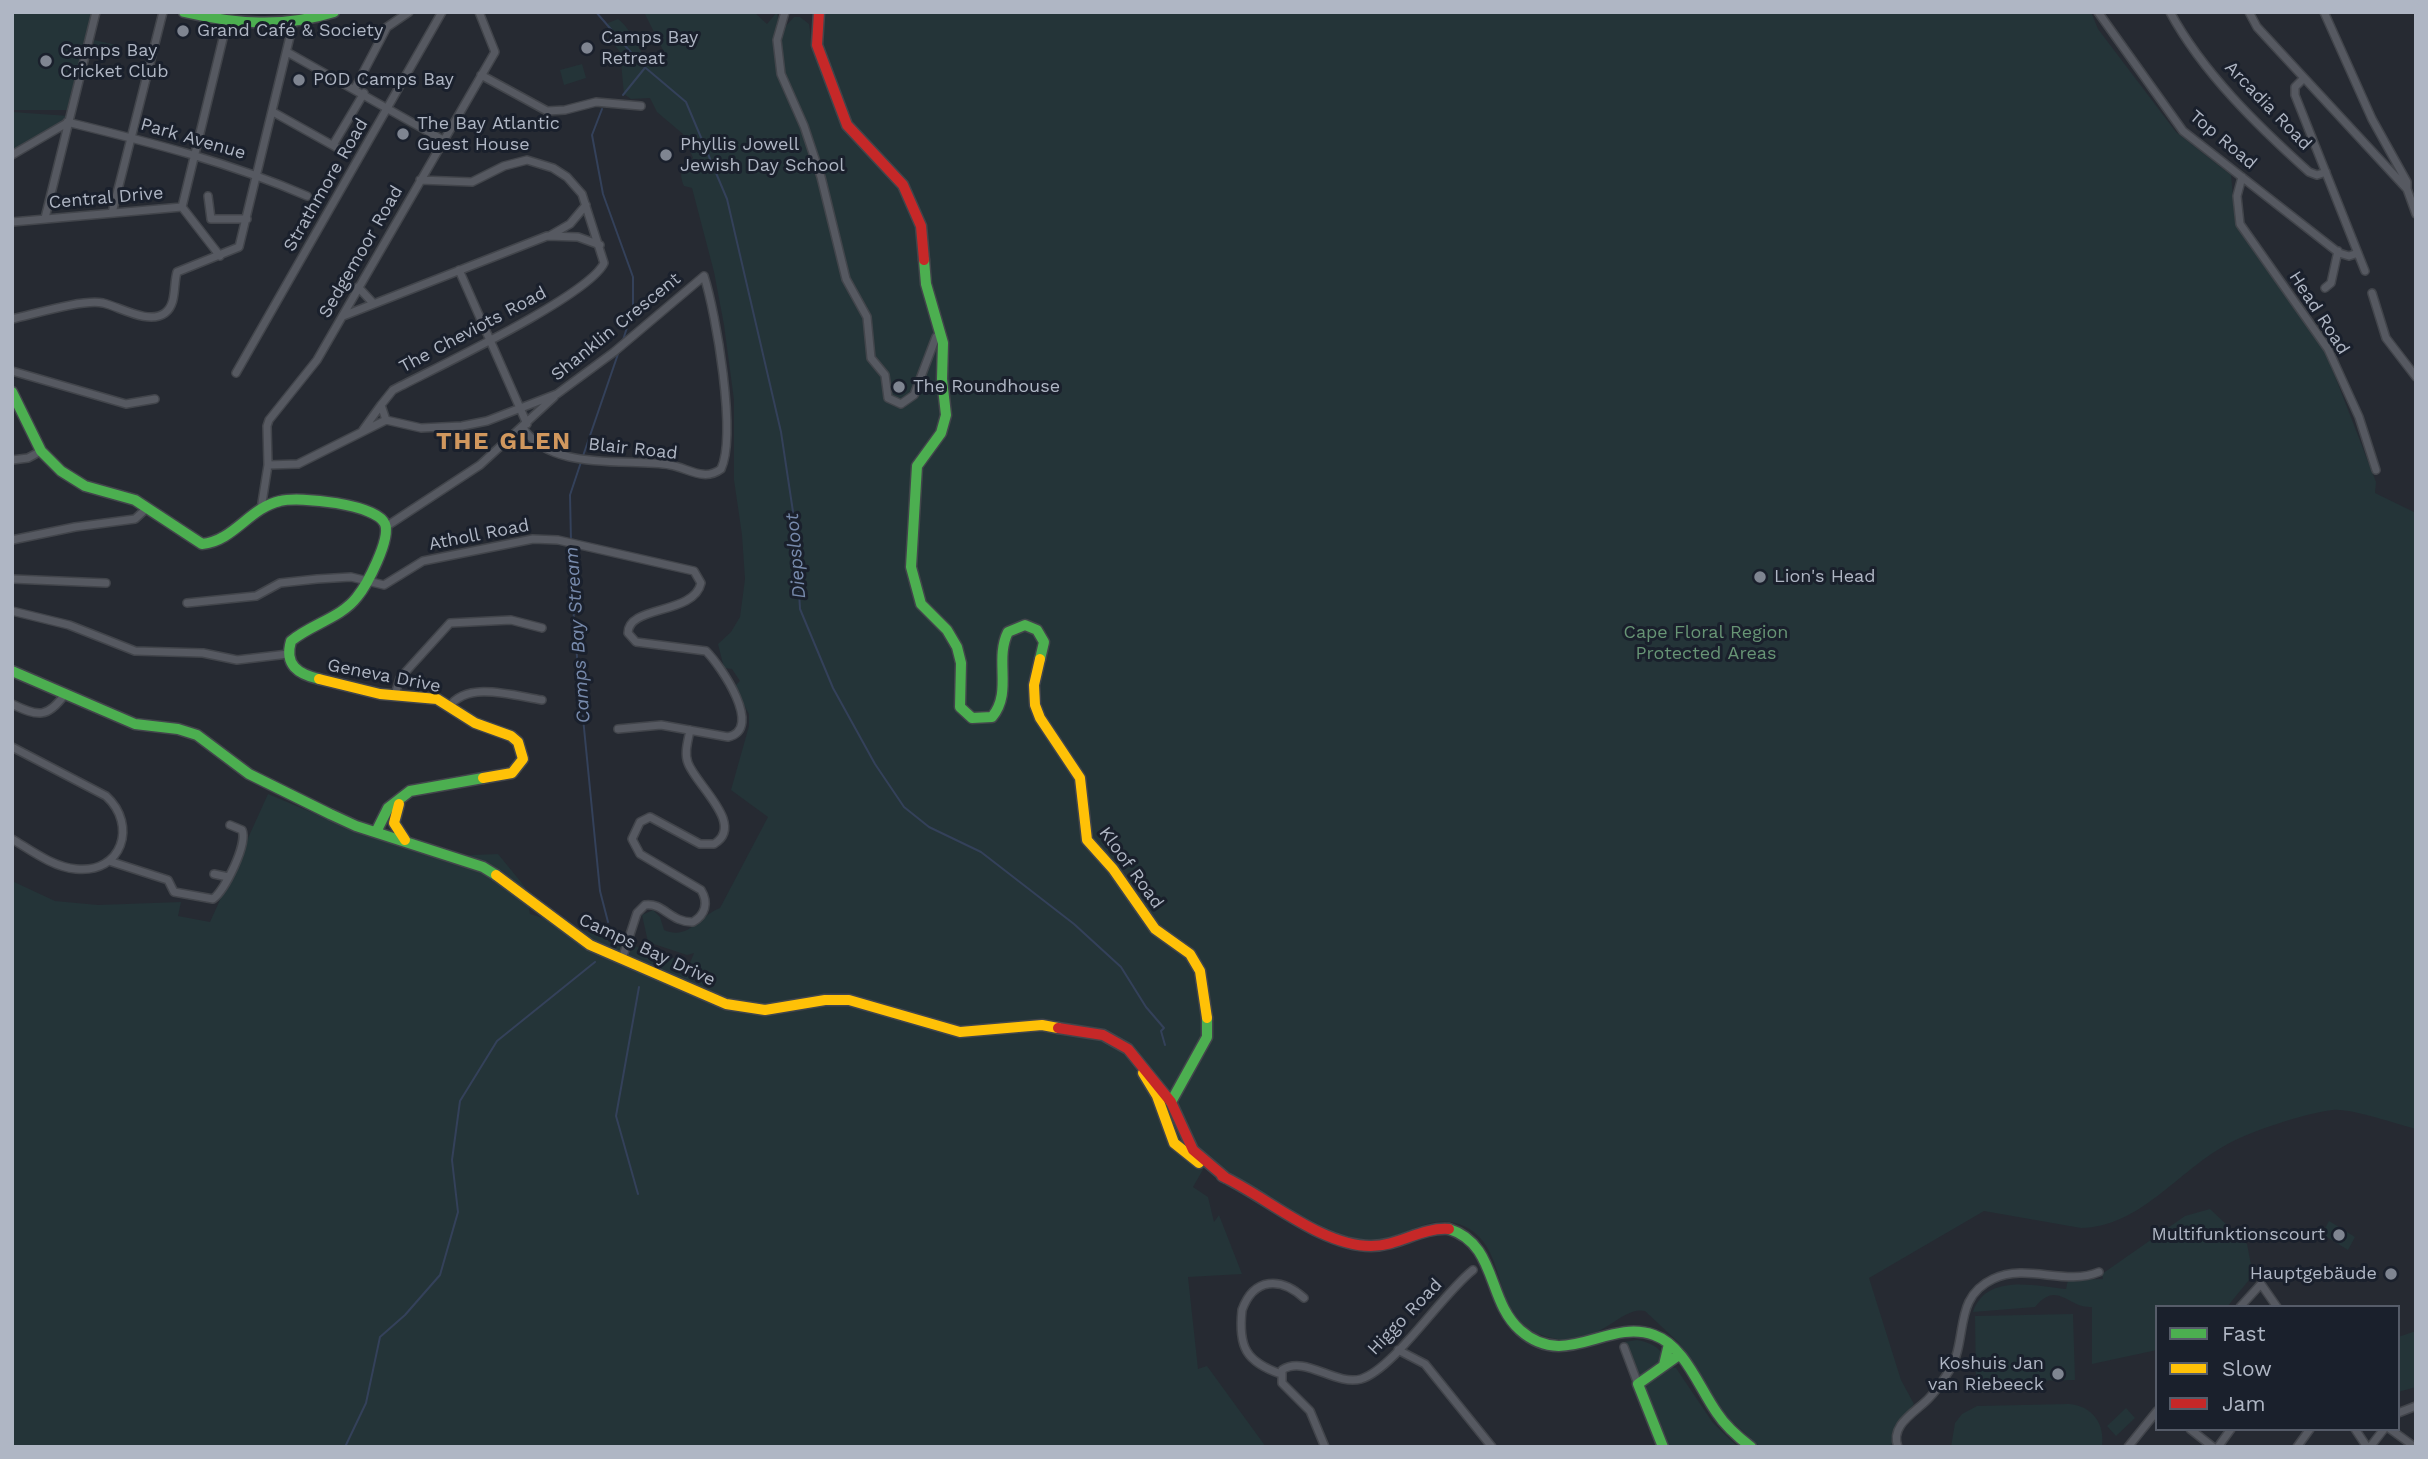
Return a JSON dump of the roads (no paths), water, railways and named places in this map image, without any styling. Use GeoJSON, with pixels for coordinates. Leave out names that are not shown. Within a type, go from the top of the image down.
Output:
{"type":"FeatureCollection","features":[{"type":"Feature","properties":{"kind":"main road"},"geometry":{"type":"LineString","coordinates":[[184,12],[227,22],[293,24],[334,12]]}},
{"type":"Feature","properties":{"kind":"main road","name":"Kloof Road"},"geometry":{"type":"LineString","coordinates":[[819,12],[817,45],[847,125],[903,186],[917,212],[923,235],[926,284],[941,334],[945,421],[941,433],[919,461],[915,478],[910,558],[918,599],[956,643],[961,663],[958,702],[963,712],[972,718],[992,717],[1002,704],[1002,646],[1007,632],[1025,625],[1035,628],[1043,637],[1045,647],[1034,685],[1035,705],[1040,718],[1080,778],[1087,841],[1112,867],[1155,929],[1190,954],[1200,971],[1208,1023],[1207,1037],[1171,1102]]}},
{"type":"Feature","properties":{"kind":"main road"},"geometry":{"type":"LineString","coordinates":[[12,391],[41,451],[53,465],[75,481],[131,499],[196,541],[207,544],[219,540],[261,509],[280,501],[334,504],[373,512],[387,526],[386,542],[366,581],[353,601],[291,641],[288,654]]}},
{"type":"Feature","properties":{"kind":"main road","name":"Geneva Drive"},"geometry":{"type":"LineString","coordinates":[[288,654],[292,667],[301,674],[395,695],[433,698],[474,723],[515,738],[522,747],[523,759],[517,770],[507,775],[410,791],[395,800],[380,833]]}},
{"type":"Feature","properties":{"kind":"main road","name":"Camps Bay Drive"},"geometry":{"type":"LineString","coordinates":[[12,671],[135,724],[178,729],[197,735],[259,780],[356,826],[463,859],[499,876],[567,931],[622,959],[714,999],[747,1009],[849,1000],[960,1032],[1042,1025],[1074,1028],[1103,1035],[1128,1049],[1159,1082],[1196,1154],[1226,1178]]}},
{"type":"Feature","properties":{"kind":"main road","name":"Geneva Drive"},"geometry":{"type":"LineString","coordinates":[[399,804],[422,789]]}},
{"type":"Feature","properties":{"kind":"main road"},"geometry":{"type":"LineString","coordinates":[[380,833],[399,804]]}},
{"type":"Feature","properties":{"kind":"main road"},"geometry":{"type":"LineString","coordinates":[[399,804],[395,827],[407,842]]}},
{"type":"Feature","properties":{"kind":"main road","name":"Camps Bay Drive"},"geometry":{"type":"LineString","coordinates":[[1074,1028],[1110,1044],[1132,1061],[1150,1083],[1174,1143]]}},
{"type":"Feature","properties":{"kind":"main road"},"geometry":{"type":"LineString","coordinates":[[1166,1123],[1171,1102]]}},
{"type":"Feature","properties":{"kind":"main road"},"geometry":{"type":"LineString","coordinates":[[1166,1123],[1171,1119],[1179,1120]]}},
{"type":"Feature","properties":{"kind":"main road"},"geometry":{"type":"LineString","coordinates":[[1184,1132],[1181,1140],[1174,1143],[1204,1167],[1289,1214],[1358,1245],[1386,1245],[1433,1228],[1447,1228],[1465,1235],[1477,1244],[1485,1258],[1495,1295],[1505,1315],[1519,1330],[1539,1343],[1573,1348],[1633,1331],[1654,1334],[1679,1355],[1723,1422],[1751,1447]]}},
{"type":"Feature","properties":{"kind":"main road"},"geometry":{"type":"LineString","coordinates":[[1664,1365],[1669,1344]]}},
{"type":"Feature","properties":{"kind":"main road"},"geometry":{"type":"LineString","coordinates":[[1663,1447],[1638,1384],[1679,1355]]}},
{"type":"Feature","properties":{"kind":"street"},"geometry":{"type":"LineString","coordinates":[[45,218],[96,12]]}},
{"type":"Feature","properties":{"kind":"street"},"geometry":{"type":"LineString","coordinates":[[112,213],[163,12]]}},
{"type":"Feature","properties":{"kind":"street"},"geometry":{"type":"LineString","coordinates":[[355,88],[387,27],[409,12]]}},
{"type":"Feature","properties":{"kind":"street","name":"Sedgemoor Road"},"geometry":{"type":"LineString","coordinates":[[261,509],[268,466],[269,420],[317,360],[495,48],[479,12]]}},
{"type":"Feature","properties":{"kind":"street"},"geometry":{"type":"LineString","coordinates":[[785,12],[777,40],[778,65],[821,177],[845,279],[867,317],[871,358],[885,375],[887,396],[891,401],[905,403],[914,396],[936,337],[941,334]]}},
{"type":"Feature","properties":{"kind":"street","name":"Top Road"},"geometry":{"type":"LineString","coordinates":[[2098,12],[2181,128],[2337,251]]}},
{"type":"Feature","properties":{"kind":"street","name":"Arcadia Road"},"geometry":{"type":"LineString","coordinates":[[2170,12],[2238,102],[2309,172],[2318,175],[2326,172]]}},
{"type":"Feature","properties":{"kind":"street"},"geometry":{"type":"LineString","coordinates":[[2249,12],[2257,27],[2407,189]]}},
{"type":"Feature","properties":{"kind":"street"},"geometry":{"type":"LineString","coordinates":[[2324,12],[2372,119],[2407,182],[2416,214]]}},
{"type":"Feature","properties":{"kind":"street","name":"Strathmore Road"},"geometry":{"type":"LineString","coordinates":[[236,373],[388,108],[438,13]]}},
{"type":"Feature","properties":{"kind":"street"},"geometry":{"type":"LineString","coordinates":[[182,207],[227,22]]}},
{"type":"Feature","properties":{"kind":"street"},"geometry":{"type":"LineString","coordinates":[[12,319],[100,302],[147,316],[158,316],[170,308],[177,272],[239,247],[293,24]]}},
{"type":"Feature","properties":{"kind":"street"},"geometry":{"type":"LineString","coordinates":[[287,52],[364,93],[443,140]]}},
{"type":"Feature","properties":{"kind":"street"},"geometry":{"type":"LineString","coordinates":[[481,75],[547,111],[565,110],[596,102],[641,107]]}},
{"type":"Feature","properties":{"kind":"street"},"geometry":{"type":"LineString","coordinates":[[2304,78],[2295,87],[2295,95],[2365,271]]}},
{"type":"Feature","properties":{"kind":"street"},"geometry":{"type":"LineString","coordinates":[[333,145],[364,93]]}},
{"type":"Feature","properties":{"kind":"street"},"geometry":{"type":"LineString","coordinates":[[273,112],[341,150]]}},
{"type":"Feature","properties":{"kind":"street"},"geometry":{"type":"LineString","coordinates":[[12,155],[67,122]]}},
{"type":"Feature","properties":{"kind":"street","name":"Park Avenue"},"geometry":{"type":"LineString","coordinates":[[67,122],[194,154],[257,174],[307,196]]}},
{"type":"Feature","properties":{"kind":"street"},"geometry":{"type":"LineString","coordinates":[[421,180],[463,183],[512,163],[533,161],[567,177],[579,189],[601,245]]}},
{"type":"Feature","properties":{"kind":"street","name":"Head Road"},"geometry":{"type":"LineString","coordinates":[[2242,177],[2237,196],[2239,223],[2329,352],[2359,417],[2376,470]]}},
{"type":"Feature","properties":{"kind":"street"},"geometry":{"type":"LineString","coordinates":[[208,196],[211,219],[247,219]]}},
{"type":"Feature","properties":{"kind":"street"},"geometry":{"type":"LineString","coordinates":[[343,316],[547,236],[570,224],[586,205]]}},
{"type":"Feature","properties":{"kind":"street","name":"Central Drive"},"geometry":{"type":"LineString","coordinates":[[12,222],[182,207],[220,256]]}},
{"type":"Feature","properties":{"kind":"street"},"geometry":{"type":"LineString","coordinates":[[547,236],[578,237],[601,245]]}},
{"type":"Feature","properties":{"kind":"street","name":"The Cheviots Road"},"geometry":{"type":"LineString","coordinates":[[363,431],[393,390],[560,302],[595,275],[604,262],[601,245]]}},
{"type":"Feature","properties":{"kind":"street"},"geometry":{"type":"LineString","coordinates":[[2325,288],[2331,284],[2337,251],[2347,256],[2358,253]]}},
{"type":"Feature","properties":{"kind":"street"},"geometry":{"type":"LineString","coordinates":[[459,270],[525,426]]}},
{"type":"Feature","properties":{"kind":"street","name":"Shanklin Crescent"},"geometry":{"type":"LineString","coordinates":[[386,420],[406,427],[447,428],[477,423],[557,394],[619,348],[704,276]]}},
{"type":"Feature","properties":{"kind":"street","name":"Blair Road"},"geometry":{"type":"LineString","coordinates":[[525,426],[532,439],[586,461],[671,465],[703,475],[721,468],[726,449],[724,387],[704,276]]}},
{"type":"Feature","properties":{"kind":"street"},"geometry":{"type":"LineString","coordinates":[[358,287],[373,303]]}},
{"type":"Feature","properties":{"kind":"street"},"geometry":{"type":"LineString","coordinates":[[2372,293],[2386,338],[2416,377]]}},
{"type":"Feature","properties":{"kind":"street"},"geometry":{"type":"LineString","coordinates":[[12,371],[126,404],[155,399]]}},
{"type":"Feature","properties":{"kind":"street"},"geometry":{"type":"LineString","coordinates":[[387,526],[480,465],[557,394]]}},
{"type":"Feature","properties":{"kind":"street"},"geometry":{"type":"LineString","coordinates":[[268,466],[298,464],[386,420],[381,405]]}},
{"type":"Feature","properties":{"kind":"street"},"geometry":{"type":"LineString","coordinates":[[12,460],[28,458],[41,451]]}},
{"type":"Feature","properties":{"kind":"street"},"geometry":{"type":"LineString","coordinates":[[12,540],[75,527],[135,519],[147,509]]}},
{"type":"Feature","properties":{"kind":"street","name":"Atholl Road"},"geometry":{"type":"LineString","coordinates":[[187,603],[256,596],[286,582],[346,576],[384,585],[427,560],[533,539],[570,544],[691,570],[699,576],[701,583],[697,592],[666,610],[635,618],[628,630],[636,642],[699,649],[711,656],[744,713],[743,726],[732,737],[652,725],[618,729]]}},
{"type":"Feature","properties":{"kind":"street"},"geometry":{"type":"LineString","coordinates":[[12,579],[106,583]]}},
{"type":"Feature","properties":{"kind":"street"},"geometry":{"type":"LineString","coordinates":[[12,611],[69,625],[135,650],[203,653],[237,660],[288,654]]}},
{"type":"Feature","properties":{"kind":"street"},"geometry":{"type":"LineString","coordinates":[[395,695],[400,678],[450,623],[511,620],[542,628]]}},
{"type":"Feature","properties":{"kind":"street"},"geometry":{"type":"LineString","coordinates":[[449,707],[458,696],[470,692],[542,700]]}},
{"type":"Feature","properties":{"kind":"street"},"geometry":{"type":"LineString","coordinates":[[12,704],[29,712],[43,713],[54,708],[65,694]]}},
{"type":"Feature","properties":{"kind":"street"},"geometry":{"type":"LineString","coordinates":[[622,959],[637,914],[645,905],[658,907],[681,922],[693,922],[704,911],[705,900],[701,890],[640,853],[632,839],[640,822],[650,817],[701,845],[714,844],[724,835],[726,827],[722,815],[687,762],[690,730]]}},
{"type":"Feature","properties":{"kind":"street"},"geometry":{"type":"LineString","coordinates":[[12,747],[94,788],[112,801],[121,815],[124,835],[109,861]]}},
{"type":"Feature","properties":{"kind":"street"},"geometry":{"type":"LineString","coordinates":[[12,839],[52,862],[70,868],[88,869],[109,861],[168,880],[174,892],[211,899],[218,896],[228,877],[244,835],[242,830],[230,825]]}},
{"type":"Feature","properties":{"kind":"street"},"geometry":{"type":"LineString","coordinates":[[214,874],[228,877]]}},
{"type":"Feature","properties":{"kind":"street","name":"Higgo Road"},"geometry":{"type":"LineString","coordinates":[[1281,1374],[1285,1368],[1299,1366],[1343,1379],[1361,1378],[1398,1350],[1473,1270]]}},
{"type":"Feature","properties":{"kind":"street"},"geometry":{"type":"LineString","coordinates":[[1898,1447],[1895,1437],[1898,1428],[1933,1394],[1954,1363],[1964,1310],[1981,1287],[1994,1279],[2014,1274],[2082,1278],[2099,1272]]}},
{"type":"Feature","properties":{"kind":"street"},"geometry":{"type":"LineString","coordinates":[[1304,1298],[1280,1283],[1268,1282],[1257,1288],[1244,1305],[1242,1319],[1247,1355],[1257,1366],[1281,1374],[1282,1383],[1310,1410],[1325,1447]]}},
{"type":"Feature","properties":{"kind":"street"},"geometry":{"type":"LineString","coordinates":[[2242,1305],[2259,1285],[2265,1288],[2276,1305]]}},
{"type":"Feature","properties":{"kind":"street"},"geometry":{"type":"LineString","coordinates":[[1624,1347],[1638,1384]]}},
{"type":"Feature","properties":{"kind":"street"},"geometry":{"type":"LineString","coordinates":[[1398,1350],[1425,1364],[1492,1447]]}},
{"type":"Feature","properties":{"kind":"street"},"geometry":{"type":"LineString","coordinates":[[2128,1447],[2155,1413]]}},
{"type":"Feature","properties":{"kind":"street"},"geometry":{"type":"LineString","coordinates":[[2193,1431],[2216,1447],[2229,1431]]}},
{"type":"Feature","properties":{"kind":"street"},"geometry":{"type":"LineString","coordinates":[[2297,1447],[2309,1431]]}},
{"type":"Feature","properties":{"kind":"street"},"geometry":{"type":"LineString","coordinates":[[2357,1431],[2369,1447],[2382,1431]]}},
{"type":"Feature","properties":{"kind":"street"},"geometry":{"type":"LineString","coordinates":[[2393,1431],[2415,1447]]}},
{"type":"Feature","properties":{"kind":"waterway","name":"Diepsloot"},"geometry":{"type":"LineString","coordinates":[[596,12],[641,64],[686,102],[727,199],[781,432],[795,525],[800,609],[833,688],[875,764],[904,807],[929,827],[981,852],[1074,924],[1121,967],[1146,1007],[1164,1028],[1161,1031],[1165,1045]]}},
{"type":"Feature","properties":{"kind":"waterway","name":"Camps Bay Stream"},"geometry":{"type":"LineString","coordinates":[[623,95],[644,69]]}},
{"type":"Feature","properties":{"kind":"waterway","name":"Camps Bay Stream"},"geometry":{"type":"LineString","coordinates":[[602,109],[592,135],[603,194],[633,277],[633,309],[623,340]]}},
{"type":"Feature","properties":{"kind":"waterway","name":"Camps Bay Stream"},"geometry":{"type":"LineString","coordinates":[[583,456],[618,354]]}},
{"type":"Feature","properties":{"kind":"waterway","name":"Camps Bay Stream"},"geometry":{"type":"LineString","coordinates":[[571,542],[570,495],[581,462]]}},
{"type":"Feature","properties":{"kind":"waterway","name":"Camps Bay Stream"},"geometry":{"type":"LineString","coordinates":[[572,547],[574,626],[600,891],[608,922]]}},
{"type":"Feature","properties":{"kind":"waterway","name":"Camps Bay Stream"},"geometry":{"type":"LineString","coordinates":[[345,1447],[366,1403],[380,1337],[405,1315],[440,1275],[458,1212],[452,1160],[460,1101],[497,1041],[595,962]]}},
{"type":"Feature","properties":{"kind":"waterway","name":"Camps Bay Stream"},"geometry":{"type":"LineString","coordinates":[[638,1194],[616,1116],[639,987]]}},
{"type":"Feature","properties":{"kind":"place","name":"Grand Café & Society"},"geometry":{"type":"Point","coordinates":[183,31]}},
{"type":"Feature","properties":{"kind":"place","name":"Camps Bay Retreat"},"geometry":{"type":"Point","coordinates":[587,48]}},
{"type":"Feature","properties":{"kind":"place","name":"Camps Bay Cricket Club"},"geometry":{"type":"Point","coordinates":[46,61]}},
{"type":"Feature","properties":{"kind":"place","name":"POD Camps Bay"},"geometry":{"type":"Point","coordinates":[299,80]}},
{"type":"Feature","properties":{"kind":"place","name":"The Bay Atlantic Guest House"},"geometry":{"type":"Point","coordinates":[403,134]}},
{"type":"Feature","properties":{"kind":"place","name":"Phyllis Jowell Jewish Day School"},"geometry":{"type":"Point","coordinates":[666,155]}},
{"type":"Feature","properties":{"kind":"place","name":"The Roundhouse"},"geometry":{"type":"Point","coordinates":[899,387]}},
{"type":"Feature","properties":{"kind":"place","name":"Lion's Head"},"geometry":{"type":"Point","coordinates":[1760,577]}},
{"type":"Feature","properties":{"kind":"place","name":"Multifunktionscourt"},"geometry":{"type":"Point","coordinates":[2339,1235]}},
{"type":"Feature","properties":{"kind":"place","name":"Hauptgebäude"},"geometry":{"type":"Point","coordinates":[2391,1274]}},
{"type":"Feature","properties":{"kind":"place","name":"Koshuis Jan van Riebeeck"},"geometry":{"type":"Point","coordinates":[2058,1374]}},
{"type":"Feature","properties":{"kind":"district","name":"THE GLEN"},"geometry":{"type":"Point","coordinates":[504,442]}},
{"type":"Feature","properties":{"kind":"park label","name":"Cape Floral Region Protected Areas"},"geometry":{"type":"Point","coordinates":[1706,643]}}]}
